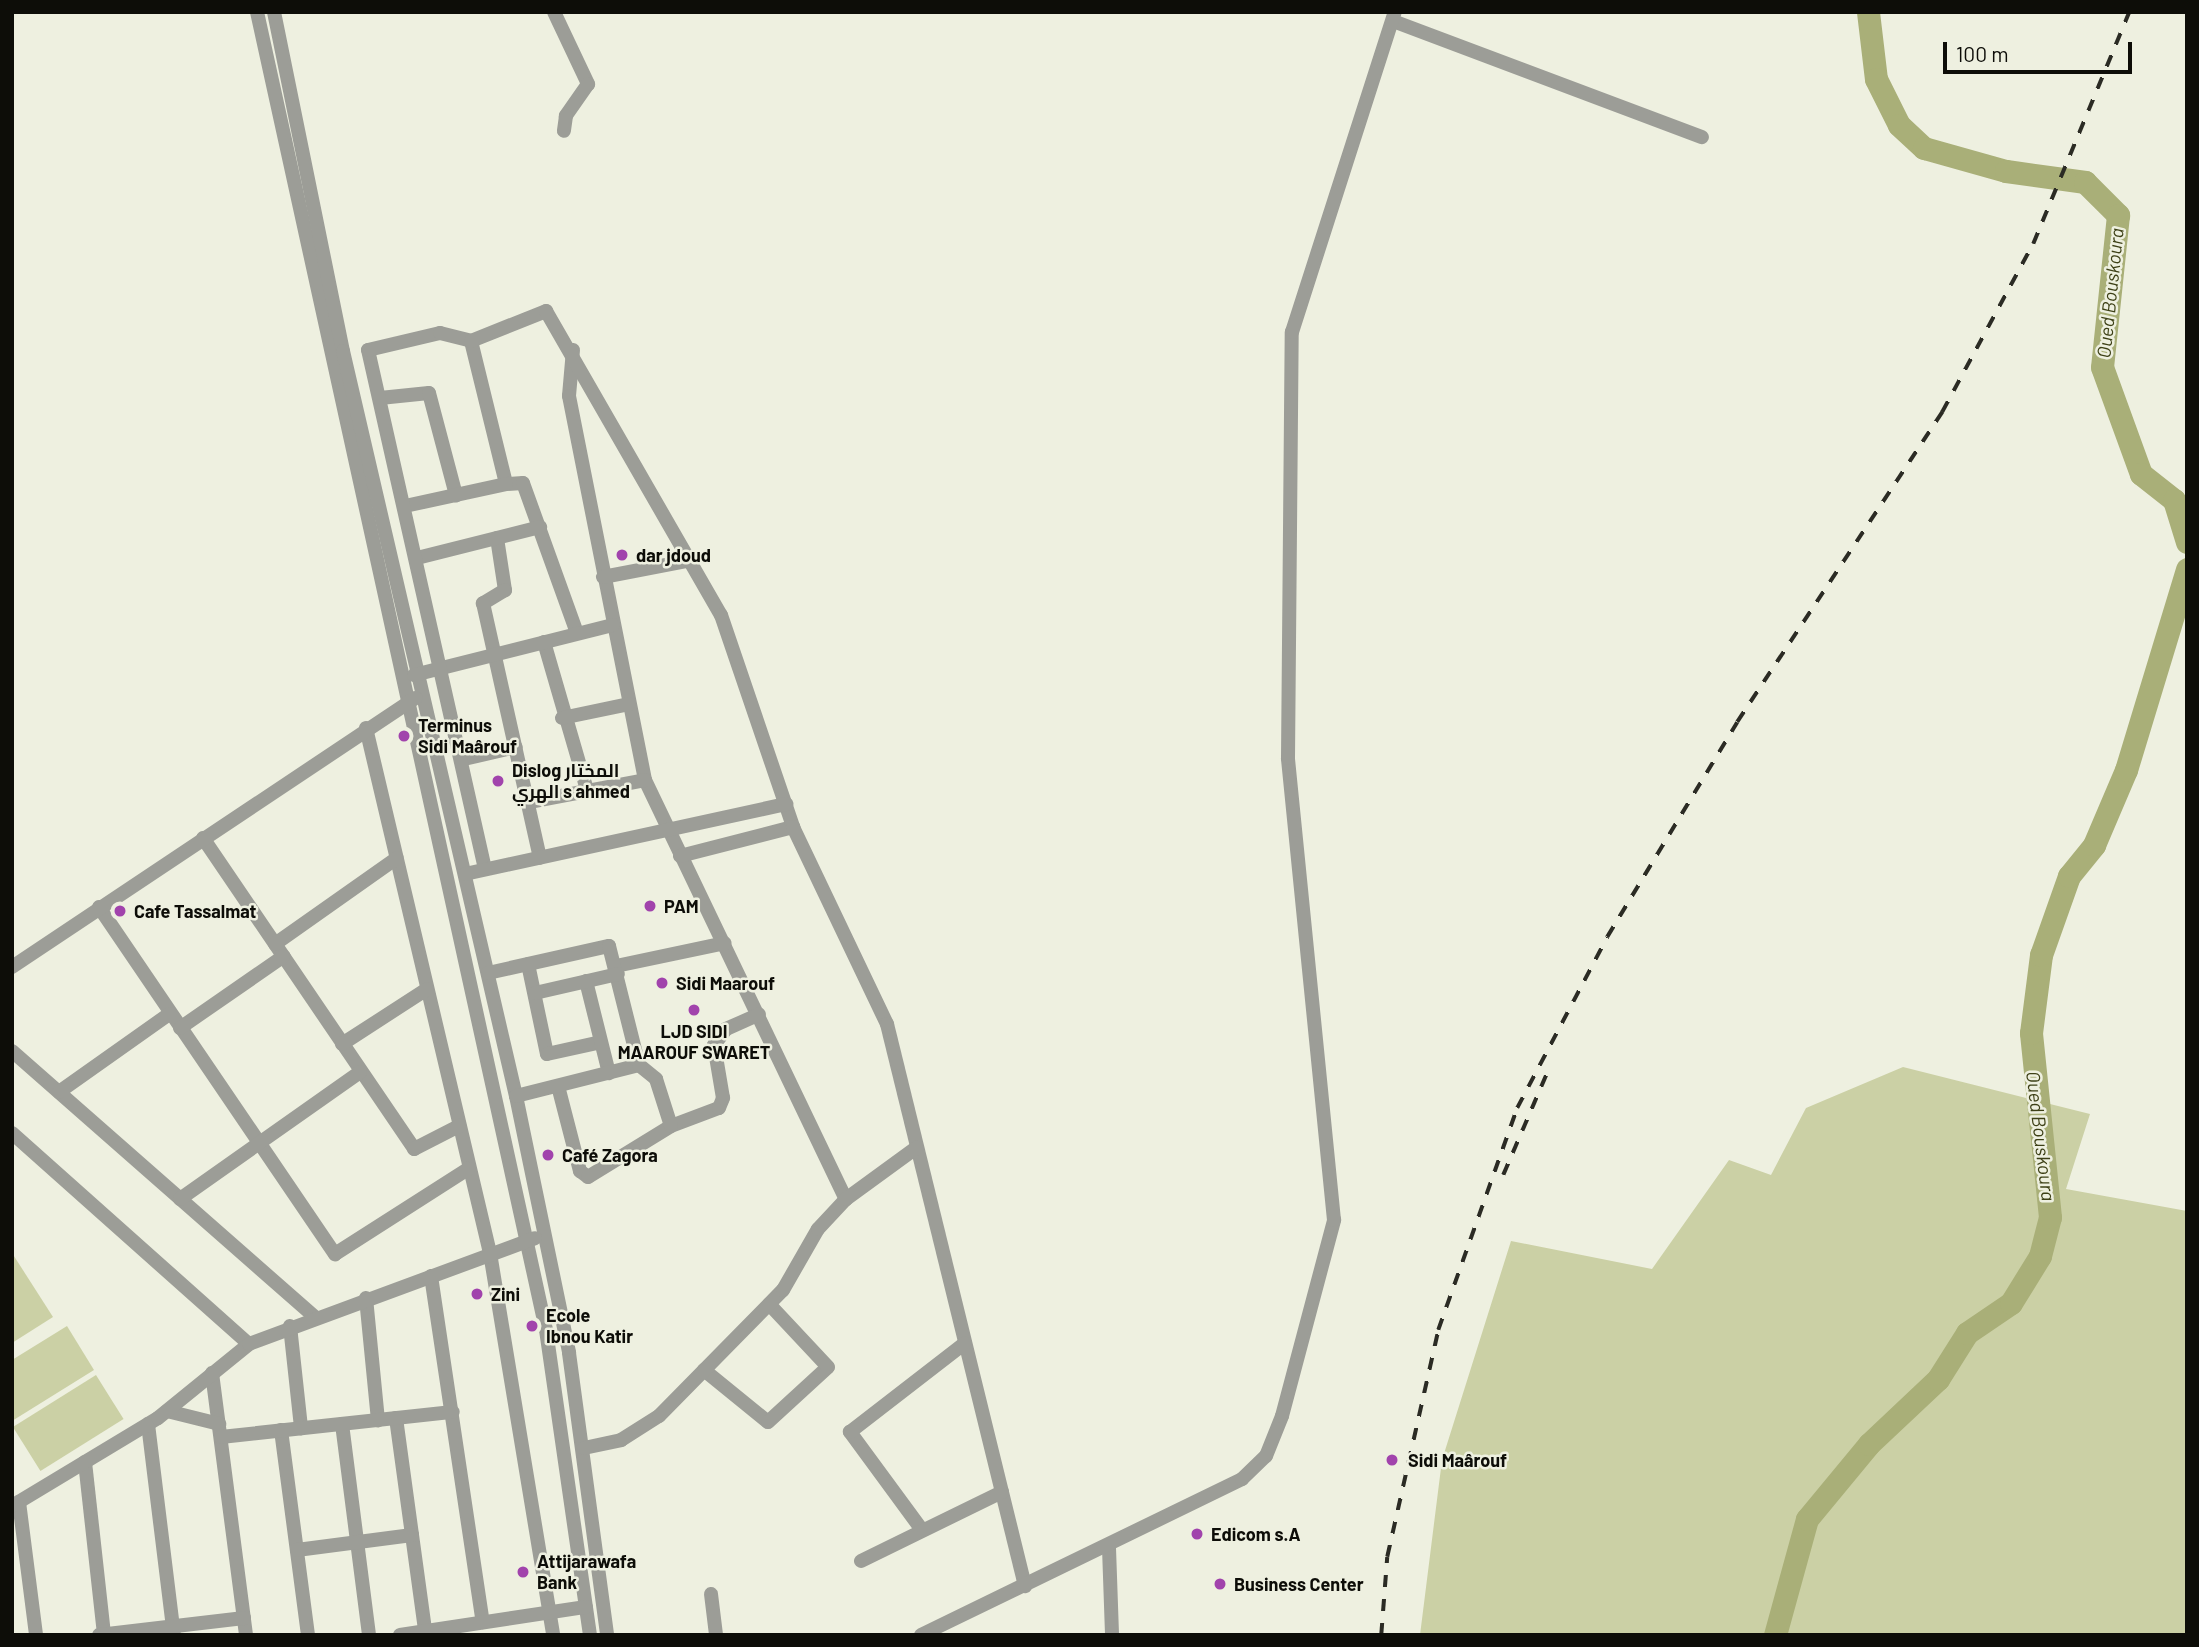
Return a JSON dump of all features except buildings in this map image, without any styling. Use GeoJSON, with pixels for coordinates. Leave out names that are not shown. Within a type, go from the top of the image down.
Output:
{"type":"FeatureCollection","features":[{"type":"Feature","properties":{"kind":"street"},"geometry":{"type":"LineString","coordinates":[[257,12],[380,584],[451,890],[546,1329],[590,1635]]}},
{"type":"Feature","properties":{"kind":"street"},"geometry":{"type":"LineString","coordinates":[[274,12],[398,581],[516,1096],[584,1448],[607,1635]]}},
{"type":"Feature","properties":{"kind":"street"},"geometry":{"type":"LineString","coordinates":[[554,12],[588,83],[565,116],[564,131]]}},
{"type":"Feature","properties":{"kind":"street"},"geometry":{"type":"LineString","coordinates":[[921,1635],[1109,1548],[1242,1479],[1266,1456],[1331,1238],[1288,758],[1292,332],[1394,16],[1702,137]]}},
{"type":"Feature","properties":{"kind":"street"},"geometry":{"type":"LineString","coordinates":[[485,869],[464,759],[369,349],[440,333],[471,341],[546,311],[573,351],[692,560],[725,624],[793,827],[887,1024],[1025,1586]]}},
{"type":"Feature","properties":{"kind":"street"},"geometry":{"type":"LineString","coordinates":[[471,341],[506,484]]}},
{"type":"Feature","properties":{"kind":"street"},"geometry":{"type":"LineString","coordinates":[[573,351],[569,396],[645,780],[667,831],[725,943],[845,1199]]}},
{"type":"Feature","properties":{"kind":"street"},"geometry":{"type":"LineString","coordinates":[[380,398],[429,393],[456,495]]}},
{"type":"Feature","properties":{"kind":"street"},"geometry":{"type":"LineString","coordinates":[[405,506],[506,484],[523,484],[577,633]]}},
{"type":"Feature","properties":{"kind":"street"},"geometry":{"type":"LineString","coordinates":[[417,558],[540,527]]}},
{"type":"Feature","properties":{"kind":"street"},"geometry":{"type":"LineString","coordinates":[[497,538],[505,590],[482,603],[540,858]]}},
{"type":"Feature","properties":{"kind":"street"},"geometry":{"type":"LineString","coordinates":[[603,577],[692,560]]}},
{"type":"Feature","properties":{"kind":"street"},"geometry":{"type":"LineString","coordinates":[[380,584],[398,581]]}},
{"type":"Feature","properties":{"kind":"street"},"geometry":{"type":"LineString","coordinates":[[402,677],[613,625]]}},
{"type":"Feature","properties":{"kind":"street"},"geometry":{"type":"LineString","coordinates":[[544,642],[562,718],[576,738],[587,790]]}},
{"type":"Feature","properties":{"kind":"street"},"geometry":{"type":"LineString","coordinates":[[12,967],[408,700],[426,695]]}},
{"type":"Feature","properties":{"kind":"street"},"geometry":{"type":"LineString","coordinates":[[562,718],[629,704]]}},
{"type":"Feature","properties":{"kind":"street"},"geometry":{"type":"LineString","coordinates":[[366,728],[468,1169],[490,1253],[553,1635]]}},
{"type":"Feature","properties":{"kind":"street"},"geometry":{"type":"LineString","coordinates":[[464,759],[516,747]]}},
{"type":"Feature","properties":{"kind":"street"},"geometry":{"type":"LineString","coordinates":[[529,802],[645,780]]}},
{"type":"Feature","properties":{"kind":"street"},"geometry":{"type":"LineString","coordinates":[[451,890],[485,869],[786,804]]}},
{"type":"Feature","properties":{"kind":"street"},"geometry":{"type":"LineString","coordinates":[[680,856],[793,827]]}},
{"type":"Feature","properties":{"kind":"street"},"geometry":{"type":"LineString","coordinates":[[203,838],[416,1151],[459,1126]]}},
{"type":"Feature","properties":{"kind":"street"},"geometry":{"type":"LineString","coordinates":[[180,1028],[397,858]]}},
{"type":"Feature","properties":{"kind":"street"},"geometry":{"type":"LineString","coordinates":[[99,908],[335,1254],[468,1169]]}},
{"type":"Feature","properties":{"kind":"street"},"geometry":{"type":"LineString","coordinates":[[535,993],[725,943]]}},
{"type":"Feature","properties":{"kind":"street"},"geometry":{"type":"LineString","coordinates":[[488,973],[607,946],[617,970],[639,1065],[656,1079],[671,1126]]}},
{"type":"Feature","properties":{"kind":"street"},"geometry":{"type":"LineString","coordinates":[[528,964],[547,1054],[601,1042]]}},
{"type":"Feature","properties":{"kind":"street"},"geometry":{"type":"LineString","coordinates":[[586,981],[609,1073]]}},
{"type":"Feature","properties":{"kind":"street"},"geometry":{"type":"LineString","coordinates":[[342,1044],[427,989]]}},
{"type":"Feature","properties":{"kind":"street"},"geometry":{"type":"LineString","coordinates":[[59,1092],[169,1014]]}},
{"type":"Feature","properties":{"kind":"street"},"geometry":{"type":"LineString","coordinates":[[558,1086],[585,1176],[671,1126],[719,1108],[723,1098],[714,1045],[726,1029],[759,1014]]}},
{"type":"Feature","properties":{"kind":"street"},"geometry":{"type":"LineString","coordinates":[[12,1051],[314,1316]]}},
{"type":"Feature","properties":{"kind":"street"},"geometry":{"type":"LineString","coordinates":[[516,1096],[639,1065]]}},
{"type":"Feature","properties":{"kind":"street"},"geometry":{"type":"LineString","coordinates":[[180,1199],[360,1072]]}},
{"type":"Feature","properties":{"kind":"street"},"geometry":{"type":"LineString","coordinates":[[12,1133],[248,1343]]}},
{"type":"Feature","properties":{"kind":"street"},"geometry":{"type":"LineString","coordinates":[[584,1448],[638,1431],[704,1370],[769,1304],[845,1199],[916,1148]]}},
{"type":"Feature","properties":{"kind":"street"},"geometry":{"type":"LineString","coordinates":[[36,1635],[16,1504],[167,1411],[248,1343],[314,1316],[544,1236]]}},
{"type":"Feature","properties":{"kind":"street"},"geometry":{"type":"LineString","coordinates":[[431,1276],[483,1622]]}},
{"type":"Feature","properties":{"kind":"street"},"geometry":{"type":"LineString","coordinates":[[366,1298],[378,1420]]}},
{"type":"Feature","properties":{"kind":"street"},"geometry":{"type":"LineString","coordinates":[[704,1370],[768,1422],[828,1367],[769,1304]]}},
{"type":"Feature","properties":{"kind":"street"},"geometry":{"type":"LineString","coordinates":[[290,1326],[301,1428]]}},
{"type":"Feature","properties":{"kind":"street"},"geometry":{"type":"LineString","coordinates":[[922,1530],[850,1432],[965,1343]]}},
{"type":"Feature","properties":{"kind":"street"},"geometry":{"type":"LineString","coordinates":[[212,1373],[246,1635]]}},
{"type":"Feature","properties":{"kind":"street"},"geometry":{"type":"LineString","coordinates":[[167,1411],[220,1431],[281,1430],[453,1412]]}},
{"type":"Feature","properties":{"kind":"street"},"geometry":{"type":"LineString","coordinates":[[396,1418],[425,1632]]}},
{"type":"Feature","properties":{"kind":"street"},"geometry":{"type":"LineString","coordinates":[[148,1424],[173,1630]]}},
{"type":"Feature","properties":{"kind":"street"},"geometry":{"type":"LineString","coordinates":[[342,1424],[369,1635]]}},
{"type":"Feature","properties":{"kind":"street"},"geometry":{"type":"LineString","coordinates":[[281,1430],[308,1635]]}},
{"type":"Feature","properties":{"kind":"street"},"geometry":{"type":"LineString","coordinates":[[85,1462],[104,1634]]}},
{"type":"Feature","properties":{"kind":"street"},"geometry":{"type":"LineString","coordinates":[[860,1561],[1002,1492]]}},
{"type":"Feature","properties":{"kind":"street"},"geometry":{"type":"LineString","coordinates":[[297,1550],[412,1535]]}},
{"type":"Feature","properties":{"kind":"street"},"geometry":{"type":"LineString","coordinates":[[1109,1548],[1112,1635]]}},
{"type":"Feature","properties":{"kind":"street"},"geometry":{"type":"LineString","coordinates":[[711,1594],[716,1635]]}},
{"type":"Feature","properties":{"kind":"street"},"geometry":{"type":"LineString","coordinates":[[400,1635],[586,1607]]}},
{"type":"Feature","properties":{"kind":"street"},"geometry":{"type":"LineString","coordinates":[[99,1635],[173,1630],[244,1618]]}},
{"type":"Feature","properties":{"kind":"green space"},"geometry":{"type":"Polygon","coordinates":[[[1903,1067],[2090,1114],[2066,1189],[2187,1211],[2187,1635],[1420,1635],[1442,1460],[1511,1241],[1652,1269],[1729,1160],[1771,1175],[1806,1108],[1903,1067]]]}},
{"type":"Feature","properties":{"kind":"green space"},"geometry":{"type":"Polygon","coordinates":[[[12,1253],[53,1317],[12,1343],[12,1253]]]}},
{"type":"Feature","properties":{"kind":"green space"},"geometry":{"type":"Polygon","coordinates":[[[67,1326],[94,1370],[12,1421],[12,1360],[67,1326]]]}},
{"type":"Feature","properties":{"kind":"green space"},"geometry":{"type":"Polygon","coordinates":[[[96,1375],[124,1419],[40,1471],[13,1427],[96,1375]]]}},
{"type":"Feature","properties":{"kind":"waterway","name":"Oued Bouskoura"},"geometry":{"type":"LineString","coordinates":[[1868,12],[1876,79],[1899,125],[1924,148],[2006,171],[2085,182],[2118,215],[2102,367],[2141,474],[2174,500],[2187,542]]}},
{"type":"Feature","properties":{"kind":"waterway","name":"Oued Bouskoura"},"geometry":{"type":"LineString","coordinates":[[1775,1635],[1807,1519],[1869,1444],[1938,1379],[1967,1333],[2011,1303],[2040,1256],[2050,1217],[2031,1033],[2041,955],[2069,876],[2094,845],[2126,770],[2187,569]]}},
{"type":"Feature","properties":{"kind":"railway"},"geometry":{"type":"LineString","coordinates":[[1381,1635],[1387,1557],[1438,1330],[1517,1108],[1607,937],[1737,722],[1942,412],[2033,244],[2129,12]]}},
{"type":"Feature","properties":{"kind":"railway"},"geometry":{"type":"LineString","coordinates":[[1503,1175],[1550,1066]]}},
{"type":"Feature","properties":{"kind":"place","name":"dar jdoud"},"geometry":{"type":"Point","coordinates":[622,555]}},
{"type":"Feature","properties":{"kind":"place","name":"Terminus Sidi Maârouf"},"geometry":{"type":"Point","coordinates":[404,736]}},
{"type":"Feature","properties":{"kind":"place","name":"Dislog المختار الهري s ahmed"},"geometry":{"type":"Point","coordinates":[498,781]}},
{"type":"Feature","properties":{"kind":"place","name":"PAM"},"geometry":{"type":"Point","coordinates":[650,906]}},
{"type":"Feature","properties":{"kind":"place","name":"Cafe Tassalmat"},"geometry":{"type":"Point","coordinates":[120,911]}},
{"type":"Feature","properties":{"kind":"place","name":"Sidi Maarouf"},"geometry":{"type":"Point","coordinates":[662,983]}},
{"type":"Feature","properties":{"kind":"place","name":"LJD SIDI MAAROUF SWARET"},"geometry":{"type":"Point","coordinates":[694,1010]}},
{"type":"Feature","properties":{"kind":"place","name":"Café Zagora"},"geometry":{"type":"Point","coordinates":[548,1155]}},
{"type":"Feature","properties":{"kind":"place","name":"Zini"},"geometry":{"type":"Point","coordinates":[477,1294]}},
{"type":"Feature","properties":{"kind":"place","name":"Ecole Ibnou Katir"},"geometry":{"type":"Point","coordinates":[532,1326]}},
{"type":"Feature","properties":{"kind":"place","name":"Sidi Maârouf"},"geometry":{"type":"Point","coordinates":[1392,1460]}},
{"type":"Feature","properties":{"kind":"place","name":"Edicom s.A"},"geometry":{"type":"Point","coordinates":[1197,1534]}},
{"type":"Feature","properties":{"kind":"place","name":"Attijarawafa Bank"},"geometry":{"type":"Point","coordinates":[523,1572]}},
{"type":"Feature","properties":{"kind":"place","name":"Business Center"},"geometry":{"type":"Point","coordinates":[1220,1584]}}]}
